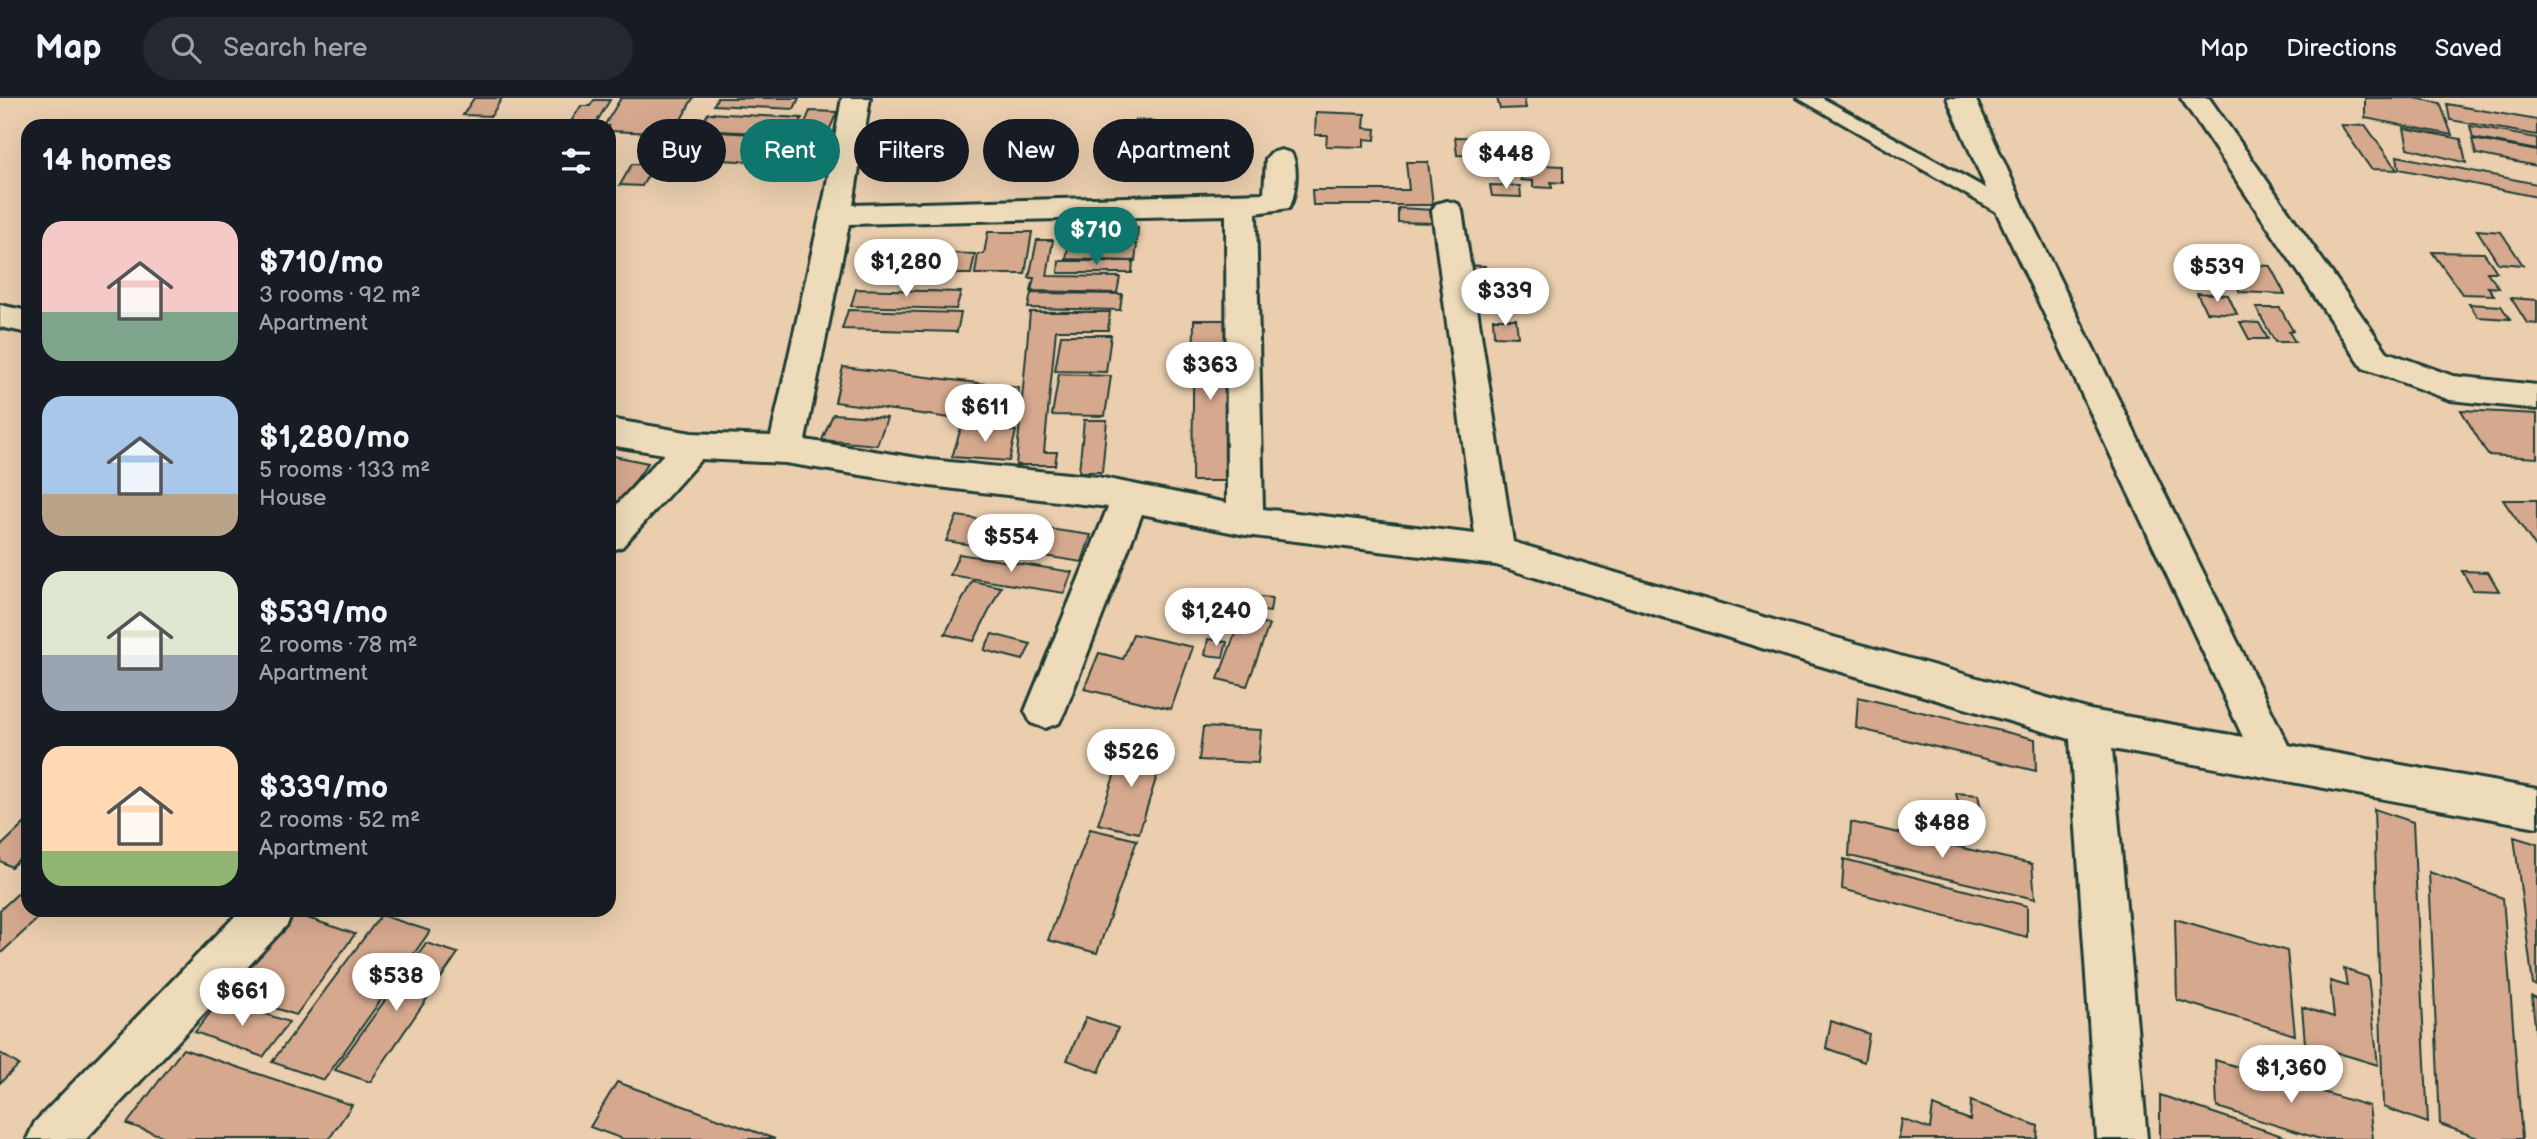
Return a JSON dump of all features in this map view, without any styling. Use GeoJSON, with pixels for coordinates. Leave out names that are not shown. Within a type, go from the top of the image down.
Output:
{"type":"FeatureCollection","features":[{"type":"Feature","properties":{"kind":"street"},"geometry":{"type":"LineString","coordinates":[[785,450],[840,194],[856,98]]}},
{"type":"Feature","properties":{"kind":"street"},"geometry":{"type":"LineString","coordinates":[[1961,98],[2011,211],[2275,761]]}},
{"type":"Feature","properties":{"kind":"street"},"geometry":{"type":"LineString","coordinates":[[2195,98],[2375,360],[2450,388],[2537,397]]}},
{"type":"Feature","properties":{"kind":"street"},"geometry":{"type":"LineString","coordinates":[[834,215],[1241,205],[1278,201],[1281,159]]}},
{"type":"Feature","properties":{"kind":"street"},"geometry":{"type":"LineString","coordinates":[[1241,205],[1245,521]]}},
{"type":"Feature","properties":{"kind":"street"},"geometry":{"type":"LineString","coordinates":[[1447,211],[1496,551]]}},
{"type":"Feature","properties":{"kind":"street"},"geometry":{"type":"LineString","coordinates":[[0,316],[21,320]]}},
{"type":"Feature","properties":{"kind":"street"},"geometry":{"type":"LineString","coordinates":[[616,433],[692,446],[785,450],[930,473],[1098,491],[1245,521],[1496,551],[1784,639],[2090,727],[2537,808]]}},
{"type":"Feature","properties":{"kind":"street"},"geometry":{"type":"LineString","coordinates":[[616,529],[692,446]]}},
{"type":"Feature","properties":{"kind":"street"},"geometry":{"type":"LineString","coordinates":[[1045,711],[1130,498]]}},
{"type":"Feature","properties":{"kind":"street"},"geometry":{"type":"LineString","coordinates":[[2090,727],[2122,1139]]}},
{"type":"Feature","properties":{"kind":"street"},"geometry":{"type":"LineString","coordinates":[[52,1139],[264,917]]}},
{"type":"Feature","properties":{"kind":"lane"},"geometry":{"type":"LineString","coordinates":[[1808,98],[2011,211]]}},
{"type":"Feature","properties":{"kind":"building"},"geometry":{"type":"Polygon","coordinates":[[[474,98],[502,98],[491,116],[463,115],[474,98]]]}},
{"type":"Feature","properties":{"kind":"building"},"geometry":{"type":"Polygon","coordinates":[[[621,98],[693,98],[681,119],[637,119],[637,132],[616,131],[616,119],[608,119],[621,98]]]}},
{"type":"Feature","properties":{"kind":"building"},"geometry":{"type":"Polygon","coordinates":[[[717,98],[799,98],[794,109],[714,105],[717,98]]]}},
{"type":"Feature","properties":{"kind":"building"},"geometry":{"type":"Polygon","coordinates":[[[1497,98],[1524,98],[1526,108],[1500,109],[1497,98]]]}},
{"type":"Feature","properties":{"kind":"building"},"geometry":{"type":"Polygon","coordinates":[[[2365,98],[2415,98],[2440,103],[2452,135],[2365,118],[2365,98]]]}},
{"type":"Feature","properties":{"kind":"building"},"geometry":{"type":"Polygon","coordinates":[[[594,100],[610,100],[598,119],[573,119],[581,106],[590,106],[594,100]]]}},
{"type":"Feature","properties":{"kind":"building"},"geometry":{"type":"Polygon","coordinates":[[[2447,104],[2537,120],[2537,135],[2450,120],[2447,104]]]}},
{"type":"Feature","properties":{"kind":"building"},"geometry":{"type":"Polygon","coordinates":[[[810,111],[837,112],[834,119],[807,119],[810,111]]]}},
{"type":"Feature","properties":{"kind":"building"},"geometry":{"type":"Polygon","coordinates":[[[1316,112],[1365,114],[1364,128],[1376,129],[1375,140],[1364,139],[1364,147],[1326,146],[1327,135],[1315,135],[1316,112]]]}},
{"type":"Feature","properties":{"kind":"building"},"geometry":{"type":"Polygon","coordinates":[[[708,113],[802,118],[740,119],[740,132],[726,131],[726,119],[705,119],[708,113]]]}},
{"type":"Feature","properties":{"kind":"building"},"geometry":{"type":"Polygon","coordinates":[[[2341,125],[2366,126],[2397,170],[2371,169],[2341,125]]]}},
{"type":"Feature","properties":{"kind":"building"},"geometry":{"type":"Polygon","coordinates":[[[2470,126],[2537,138],[2537,150],[2473,138],[2470,126]]]}},
{"type":"Feature","properties":{"kind":"building"},"geometry":{"type":"Polygon","coordinates":[[[2404,128],[2461,139],[2466,163],[2408,148],[2404,128]]]}},
{"type":"Feature","properties":{"kind":"building"},"geometry":{"type":"Polygon","coordinates":[[[726,132],[740,133],[740,161],[726,160],[726,132]]]}},
{"type":"Feature","properties":{"kind":"building"},"geometry":{"type":"Polygon","coordinates":[[[1455,137],[1493,138],[1494,156],[1457,155],[1455,137]]]}},
{"type":"Feature","properties":{"kind":"building"},"geometry":{"type":"Polygon","coordinates":[[[2472,139],[2537,151],[2537,166],[2476,154],[2472,139]]]}},
{"type":"Feature","properties":{"kind":"building"},"geometry":{"type":"Polygon","coordinates":[[[2397,156],[2537,184],[2537,197],[2399,169],[2397,156]]]}},
{"type":"Feature","properties":{"kind":"building"},"geometry":{"type":"Polygon","coordinates":[[[1406,162],[1428,162],[1433,205],[1313,205],[1312,190],[1409,190],[1406,162]]]}},
{"type":"Feature","properties":{"kind":"building"},"geometry":{"type":"Polygon","coordinates":[[[632,164],[637,164],[637,182],[644,182],[642,186],[620,185],[632,164]]]}},
{"type":"Feature","properties":{"kind":"building"},"geometry":{"type":"Polygon","coordinates":[[[1520,164],[1563,166],[1563,183],[1551,182],[1552,188],[1533,187],[1533,181],[1521,180],[1520,164]]]}},
{"type":"Feature","properties":{"kind":"building"},"geometry":{"type":"Polygon","coordinates":[[[1490,185],[1520,186],[1521,197],[1492,196],[1490,185]]]}},
{"type":"Feature","properties":{"kind":"building"},"geometry":{"type":"Polygon","coordinates":[[[1398,208],[1434,210],[1435,223],[1398,222],[1398,208]]]}},
{"type":"Feature","properties":{"kind":"building"},"geometry":{"type":"Polygon","coordinates":[[[1070,225],[1138,227],[1137,241],[1068,239],[1070,225]]]}},
{"type":"Feature","properties":{"kind":"building"},"geometry":{"type":"Polygon","coordinates":[[[2477,230],[2501,232],[2523,265],[2498,263],[2477,230]]]}},
{"type":"Feature","properties":{"kind":"building"},"geometry":{"type":"Polygon","coordinates":[[[988,232],[1032,232],[1025,274],[975,274],[978,254],[984,254],[988,232]]]}},
{"type":"Feature","properties":{"kind":"building"},"geometry":{"type":"Polygon","coordinates":[[[1037,240],[1053,240],[1047,276],[1120,277],[1117,293],[1031,291],[1034,278],[1029,278],[1037,240]]]}},
{"type":"Feature","properties":{"kind":"building"},"geometry":{"type":"Polygon","coordinates":[[[1069,242],[1137,244],[1135,261],[1066,259],[1069,242]]]}},
{"type":"Feature","properties":{"kind":"building"},"geometry":{"type":"Polygon","coordinates":[[[887,243],[932,244],[927,262],[881,261],[887,243]]]}},
{"type":"Feature","properties":{"kind":"building"},"geometry":{"type":"Polygon","coordinates":[[[2432,252],[2484,253],[2497,272],[2487,272],[2499,288],[2488,287],[2494,295],[2462,294],[2432,252]]]}},
{"type":"Feature","properties":{"kind":"building"},"geometry":{"type":"Polygon","coordinates":[[[942,253],[975,254],[971,274],[938,274],[942,253]]]}},
{"type":"Feature","properties":{"kind":"building"},"geometry":{"type":"Polygon","coordinates":[[[1059,261],[1133,261],[1132,273],[1058,273],[1059,261]]]}},
{"type":"Feature","properties":{"kind":"building"},"geometry":{"type":"Polygon","coordinates":[[[1461,265],[1485,266],[1487,286],[1463,286],[1461,265]]]}},
{"type":"Feature","properties":{"kind":"building"},"geometry":{"type":"Polygon","coordinates":[[[2256,265],[2270,266],[2285,294],[2240,292],[2233,279],[2242,279],[2237,268],[2258,269],[2256,265]]]}},
{"type":"Feature","properties":{"kind":"building"},"geometry":{"type":"Polygon","coordinates":[[[856,289],[961,292],[956,309],[851,306],[856,289]]]}},
{"type":"Feature","properties":{"kind":"building"},"geometry":{"type":"Polygon","coordinates":[[[1031,293],[1122,294],[1120,310],[1028,308],[1031,293]]]}},
{"type":"Feature","properties":{"kind":"building"},"geometry":{"type":"Polygon","coordinates":[[[2197,293],[2228,295],[2237,314],[2206,312],[2197,293]]]}},
{"type":"Feature","properties":{"kind":"building"},"geometry":{"type":"Polygon","coordinates":[[[2511,298],[2537,300],[2537,324],[2527,323],[2511,298]]]}},
{"type":"Feature","properties":{"kind":"building"},"geometry":{"type":"Polygon","coordinates":[[[2469,304],[2501,306],[2510,319],[2478,317],[2469,304]]]}},
{"type":"Feature","properties":{"kind":"building"},"geometry":{"type":"Polygon","coordinates":[[[2256,308],[2280,308],[2293,331],[2289,332],[2295,342],[2275,342],[2256,308]]]}},
{"type":"Feature","properties":{"kind":"building"},"geometry":{"type":"Polygon","coordinates":[[[848,310],[961,313],[957,332],[842,329],[848,310]]]}},
{"type":"Feature","properties":{"kind":"building"},"geometry":{"type":"Polygon","coordinates":[[[1030,312],[1110,312],[1108,330],[1056,330],[1044,452],[1057,452],[1055,465],[1016,465],[1030,312]]]}},
{"type":"Feature","properties":{"kind":"building"},"geometry":{"type":"Polygon","coordinates":[[[1493,319],[1516,319],[1518,337],[1494,336],[1493,319]]]}},
{"type":"Feature","properties":{"kind":"building"},"geometry":{"type":"Polygon","coordinates":[[[1194,320],[1226,320],[1227,481],[1192,481],[1194,320]]]}},
{"type":"Feature","properties":{"kind":"building"},"geometry":{"type":"Polygon","coordinates":[[[2240,322],[2259,323],[2268,339],[2249,339],[2240,322]]]}},
{"type":"Feature","properties":{"kind":"building"},"geometry":{"type":"Polygon","coordinates":[[[1061,335],[1111,335],[1106,372],[1055,371],[1061,335]]]}},
{"type":"Feature","properties":{"kind":"building"},"geometry":{"type":"Polygon","coordinates":[[[843,367],[1019,388],[1015,427],[835,402],[843,367]]]}},
{"type":"Feature","properties":{"kind":"building"},"geometry":{"type":"Polygon","coordinates":[[[1059,374],[1111,376],[1105,416],[1052,415],[1059,374]]]}},
{"type":"Feature","properties":{"kind":"building"},"geometry":{"type":"Polygon","coordinates":[[[2461,410],[2537,414],[2537,458],[2488,455],[2461,410]]]}},
{"type":"Feature","properties":{"kind":"building"},"geometry":{"type":"Polygon","coordinates":[[[833,414],[887,418],[877,445],[822,440],[833,414]]]}},
{"type":"Feature","properties":{"kind":"building"},"geometry":{"type":"Polygon","coordinates":[[[1084,420],[1107,420],[1102,472],[1079,472],[1084,420]]]}},
{"type":"Feature","properties":{"kind":"building"},"geometry":{"type":"Polygon","coordinates":[[[961,428],[1016,431],[1009,461],[952,457],[961,428]]]}},
{"type":"Feature","properties":{"kind":"building"},"geometry":{"type":"Polygon","coordinates":[[[616,456],[648,463],[620,502],[616,501],[616,456]]]}},
{"type":"Feature","properties":{"kind":"building"},"geometry":{"type":"Polygon","coordinates":[[[2503,500],[2537,500],[2537,549],[2503,500]]]}},
{"type":"Feature","properties":{"kind":"building"},"geometry":{"type":"Polygon","coordinates":[[[957,516],[1091,535],[1082,562],[946,541],[957,516]]]}},
{"type":"Feature","properties":{"kind":"building"},"geometry":{"type":"Polygon","coordinates":[[[959,554],[1072,572],[1064,593],[950,575],[959,554]]]}},
{"type":"Feature","properties":{"kind":"building"},"geometry":{"type":"Polygon","coordinates":[[[2462,571],[2488,572],[2499,591],[2473,590],[2462,571]]]}},
{"type":"Feature","properties":{"kind":"building"},"geometry":{"type":"Polygon","coordinates":[[[972,581],[1001,587],[974,641],[945,634],[972,581]]]}},
{"type":"Feature","properties":{"kind":"building"},"geometry":{"type":"Polygon","coordinates":[[[1250,596],[1272,598],[1270,612],[1247,609],[1250,596]]]}},
{"type":"Feature","properties":{"kind":"building"},"geometry":{"type":"Polygon","coordinates":[[[1241,618],[1269,625],[1247,686],[1218,679],[1241,618]]]}},
{"type":"Feature","properties":{"kind":"building"},"geometry":{"type":"Polygon","coordinates":[[[992,634],[1031,644],[1023,660],[984,650],[992,634]]]}},
{"type":"Feature","properties":{"kind":"building"},"geometry":{"type":"Polygon","coordinates":[[[1133,634],[1193,647],[1171,709],[1084,689],[1099,653],[1123,659],[1133,634]]]}},
{"type":"Feature","properties":{"kind":"building"},"geometry":{"type":"Polygon","coordinates":[[[1208,639],[1227,642],[1223,657],[1205,655],[1208,639]]]}},
{"type":"Feature","properties":{"kind":"building"},"geometry":{"type":"Polygon","coordinates":[[[1858,697],[2035,739],[2036,771],[1856,728],[1858,697]]]}},
{"type":"Feature","properties":{"kind":"building"},"geometry":{"type":"Polygon","coordinates":[[[1203,727],[1261,730],[1258,763],[1199,760],[1203,727]]]}},
{"type":"Feature","properties":{"kind":"building"},"geometry":{"type":"Polygon","coordinates":[[[1124,746],[1164,753],[1139,833],[1098,824],[1124,746]]]}},
{"type":"Feature","properties":{"kind":"building"},"geometry":{"type":"Polygon","coordinates":[[[1956,793],[1978,795],[1981,809],[1959,806],[1956,793]]]}},
{"type":"Feature","properties":{"kind":"building"},"geometry":{"type":"Polygon","coordinates":[[[2374,809],[2413,822],[2428,1123],[2383,1107],[2374,809]]]}},
{"type":"Feature","properties":{"kind":"building"},"geometry":{"type":"Polygon","coordinates":[[[1851,822],[2032,864],[2035,899],[1849,856],[1851,822]]]}},
{"type":"Feature","properties":{"kind":"building"},"geometry":{"type":"Polygon","coordinates":[[[21,827],[21,858],[11,867],[0,861],[0,847],[21,827]]]}},
{"type":"Feature","properties":{"kind":"building"},"geometry":{"type":"Polygon","coordinates":[[[1090,829],[1137,840],[1097,953],[1048,940],[1090,829]]]}},
{"type":"Feature","properties":{"kind":"building"},"geometry":{"type":"Polygon","coordinates":[[[2514,837],[2537,844],[2537,986],[2533,985],[2514,837]]]}},
{"type":"Feature","properties":{"kind":"building"},"geometry":{"type":"Polygon","coordinates":[[[1844,859],[2027,906],[2027,937],[1842,889],[1844,859]]]}},
{"type":"Feature","properties":{"kind":"building"},"geometry":{"type":"Polygon","coordinates":[[[2429,872],[2503,898],[2522,1139],[2480,1139],[2440,1124],[2429,872]]]}},
{"type":"Feature","properties":{"kind":"building"},"geometry":{"type":"Polygon","coordinates":[[[21,890],[21,917],[40,917],[0,954],[0,910],[21,890]]]}},
{"type":"Feature","properties":{"kind":"building"},"geometry":{"type":"Polygon","coordinates":[[[282,917],[305,917],[355,934],[296,1015],[225,991],[282,917]]]}},
{"type":"Feature","properties":{"kind":"building"},"geometry":{"type":"Polygon","coordinates":[[[380,917],[430,931],[324,1080],[272,1062],[380,917]]]}},
{"type":"Feature","properties":{"kind":"building"},"geometry":{"type":"Polygon","coordinates":[[[2175,919],[2287,951],[2295,1035],[2177,1000],[2175,919]]]}},
{"type":"Feature","properties":{"kind":"building"},"geometry":{"type":"Polygon","coordinates":[[[426,943],[458,953],[370,1082],[335,1070],[426,943]]]}},
{"type":"Feature","properties":{"kind":"building"},"geometry":{"type":"Polygon","coordinates":[[[2344,969],[2368,977],[2378,1065],[2305,1043],[2302,1007],[2334,1017],[2330,981],[2347,986],[2344,969]]]}},
{"type":"Feature","properties":{"kind":"building"},"geometry":{"type":"Polygon","coordinates":[[[2532,996],[2537,998],[2537,1046],[2532,996]]]}},
{"type":"Feature","properties":{"kind":"building"},"geometry":{"type":"Polygon","coordinates":[[[221,999],[289,1022],[263,1057],[195,1032],[221,999]]]}},
{"type":"Feature","properties":{"kind":"building"},"geometry":{"type":"Polygon","coordinates":[[[1086,1017],[1118,1028],[1099,1072],[1067,1060],[1086,1017]]]}},
{"type":"Feature","properties":{"kind":"building"},"geometry":{"type":"Polygon","coordinates":[[[1831,1021],[1869,1034],[1864,1062],[1826,1048],[1831,1021]]]}},
{"type":"Feature","properties":{"kind":"building"},"geometry":{"type":"Polygon","coordinates":[[[183,1049],[352,1105],[329,1139],[171,1139],[127,1124],[183,1049]]]}},
{"type":"Feature","properties":{"kind":"building"},"geometry":{"type":"Polygon","coordinates":[[[0,1053],[19,1065],[0,1083],[0,1053]]]}},
{"type":"Feature","properties":{"kind":"building"},"geometry":{"type":"Polygon","coordinates":[[[2215,1060],[2369,1106],[2373,1139],[2320,1139],[2217,1107],[2215,1060]]]}},
{"type":"Feature","properties":{"kind":"building"},"geometry":{"type":"Polygon","coordinates":[[[617,1082],[775,1139],[623,1139],[590,1127],[617,1082]]]}},
{"type":"Feature","properties":{"kind":"building"},"geometry":{"type":"Polygon","coordinates":[[[2160,1095],[2291,1139],[2160,1139],[2160,1095]]]}},
{"type":"Feature","properties":{"kind":"building"},"geometry":{"type":"Polygon","coordinates":[[[1971,1101],[2038,1126],[2037,1139],[1899,1139],[1902,1119],[1930,1129],[1933,1106],[1970,1120],[1971,1101]]]}}]}
